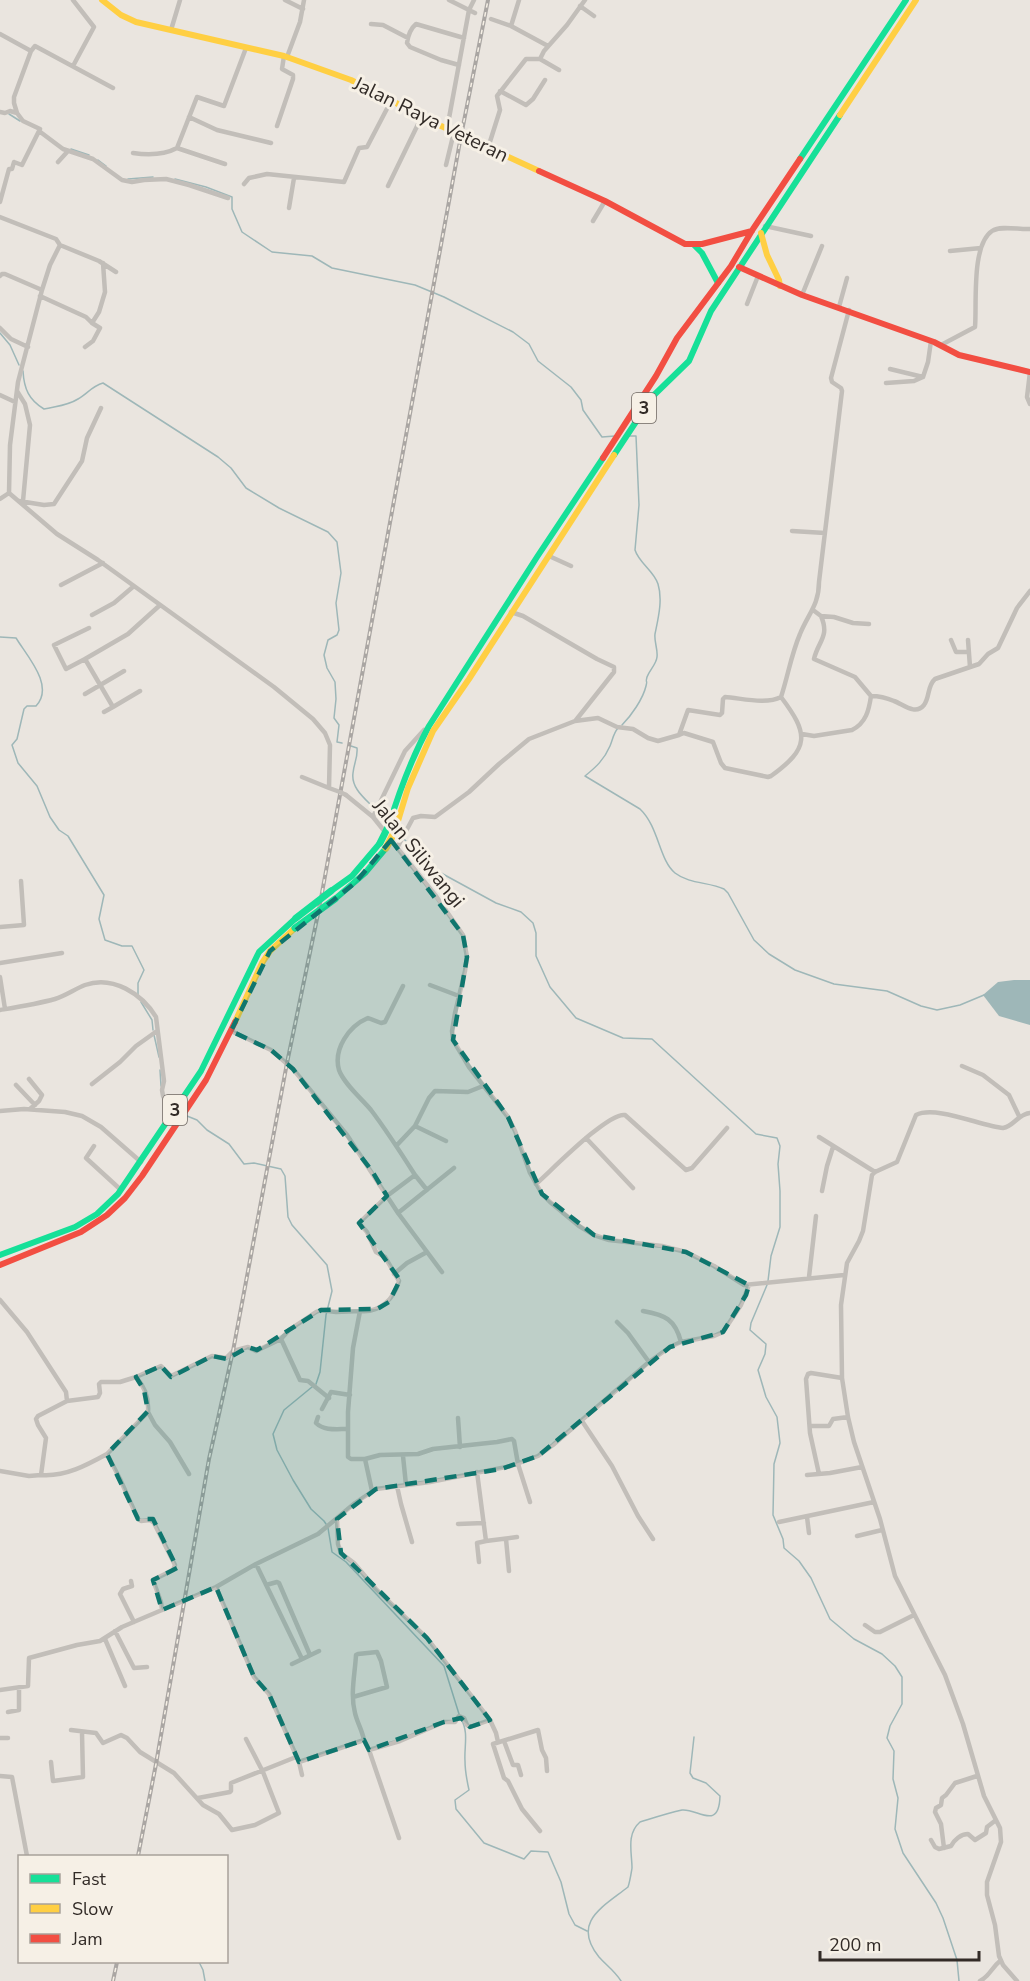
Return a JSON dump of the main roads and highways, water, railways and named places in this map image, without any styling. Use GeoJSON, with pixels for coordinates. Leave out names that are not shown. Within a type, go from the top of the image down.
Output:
{"type":"FeatureCollection","features":[{"type":"Feature","properties":{"kind":"main road","name":"Jalan Raya Veteran"},"geometry":{"type":"LineString","coordinates":[[102,0],[129,19],[286,57],[351,80],[450,130],[605,201],[678,241],[694,245]]}},
{"type":"Feature","properties":{"kind":"main road","name":"3"},"geometry":{"type":"LineString","coordinates":[[0,1265],[81,1232],[107,1215],[125,1198],[206,1080],[262,963],[270,951],[295,928],[335,899],[365,873],[392,828],[433,731],[549,556],[677,338],[731,266],[906,0]]}},
{"type":"Feature","properties":{"kind":"main road","name":"3"},"geometry":{"type":"LineString","coordinates":[[392,828],[402,781],[412,755],[429,726],[640,413],[653,396],[689,361],[711,311],[916,0]]}},
{"type":"Feature","properties":{"kind":"main road"},"geometry":{"type":"LineString","coordinates":[[813,141],[820,146]]}},
{"type":"Feature","properties":{"kind":"main road"},"geometry":{"type":"LineString","coordinates":[[763,230],[767,255],[780,286]]}},
{"type":"Feature","properties":{"kind":"main road"},"geometry":{"type":"LineString","coordinates":[[694,245],[752,231]]}},
{"type":"Feature","properties":{"kind":"main road"},"geometry":{"type":"LineString","coordinates":[[694,245],[702,253],[718,283]]}},
{"type":"Feature","properties":{"kind":"main road"},"geometry":{"type":"LineString","coordinates":[[739,267],[780,286],[931,341],[959,355],[1030,372]]}},
{"type":"Feature","properties":{"kind":"main road","name":"3"},"geometry":{"type":"LineString","coordinates":[[0,1255],[83,1223],[104,1208],[121,1190],[201,1071],[259,952],[296,918],[352,876],[383,846]]}},
{"type":"Feature","properties":{"kind":"water"},"geometry":{"type":"Polygon","coordinates":[[[1030,980],[1030,1025],[999,1016],[983,995],[998,982],[1030,980]]]}},
{"type":"Feature","properties":{"kind":"waterway"},"geometry":{"type":"LineString","coordinates":[[9,114],[20,121]]}},
{"type":"Feature","properties":{"kind":"waterway"},"geometry":{"type":"LineString","coordinates":[[71,149],[89,155]]}},
{"type":"Feature","properties":{"kind":"waterway"},"geometry":{"type":"LineString","coordinates":[[98,160],[106,166]]}},
{"type":"Feature","properties":{"kind":"waterway"},"geometry":{"type":"LineString","coordinates":[[128,179],[153,177]]}},
{"type":"Feature","properties":{"kind":"waterway"},"geometry":{"type":"LineString","coordinates":[[175,179],[232,197],[232,209],[242,232],[272,252],[312,256],[332,268],[415,285],[513,332],[529,344],[538,361],[571,387],[581,400],[583,410],[602,437],[615,436]]}},
{"type":"Feature","properties":{"kind":"waterway"},"geometry":{"type":"LineString","coordinates":[[0,333],[10,345],[19,365]]}},
{"type":"Feature","properties":{"kind":"waterway"},"geometry":{"type":"LineString","coordinates":[[23,371],[28,393],[44,409],[74,401],[103,383],[218,457],[231,468],[246,488],[279,508],[328,532],[337,542],[341,573],[336,603],[339,630],[337,635],[328,640],[324,655],[327,668],[335,682],[334,718],[339,725],[337,742],[342,743]]}},
{"type":"Feature","properties":{"kind":"waterway"},"geometry":{"type":"LineString","coordinates":[[622,725],[639,702],[647,684],[647,677],[656,660],[655,634],[660,603],[656,579],[635,550],[639,505],[636,436],[629,436]]}},
{"type":"Feature","properties":{"kind":"waterway"},"geometry":{"type":"LineString","coordinates":[[0,637],[16,638],[41,680],[41,698],[36,706],[27,706],[24,709],[17,739],[12,745],[18,763],[37,786],[50,817],[59,830],[68,836],[104,895],[99,919],[105,940],[122,946],[132,946],[144,970],[138,983],[138,995]]}},
{"type":"Feature","properties":{"kind":"waterway"},"geometry":{"type":"LineString","coordinates":[[618,728],[605,755],[585,776],[640,809],[651,825],[665,860],[675,873],[686,879],[724,889],[754,940],[769,954],[795,970],[834,984],[887,991],[921,1006],[937,1010],[960,1005],[984,995]]}},
{"type":"Feature","properties":{"kind":"waterway"},"geometry":{"type":"LineString","coordinates":[[351,746],[357,748],[353,773],[354,783],[372,806]]}},
{"type":"Feature","properties":{"kind":"waterway"},"geometry":{"type":"LineString","coordinates":[[404,839],[430,867],[496,903],[521,912],[533,923],[536,933],[536,956],[550,987],[576,1018],[623,1038],[652,1039],[756,1134],[777,1138],[780,1146],[778,1164],[780,1227],[771,1256],[768,1281]]}},
{"type":"Feature","properties":{"kind":"waterway"},"geometry":{"type":"LineString","coordinates":[[141,1002],[152,1020],[153,1030]]}},
{"type":"Feature","properties":{"kind":"waterway"},"geometry":{"type":"LineString","coordinates":[[154,1035],[159,1057]]}},
{"type":"Feature","properties":{"kind":"waterway"},"geometry":{"type":"LineString","coordinates":[[160,1070],[161,1086]]}},
{"type":"Feature","properties":{"kind":"waterway"},"geometry":{"type":"LineString","coordinates":[[187,1116],[197,1120],[207,1130],[229,1144],[244,1164],[254,1163],[281,1169],[285,1176],[288,1217],[292,1225],[327,1265],[332,1291],[326,1315],[320,1372],[316,1384]]}},
{"type":"Feature","properties":{"kind":"waterway"},"geometry":{"type":"LineString","coordinates":[[767,1285],[750,1330],[766,1344],[765,1354],[758,1370],[766,1397],[777,1417],[780,1443],[774,1464],[773,1515],[783,1539],[784,1548],[799,1561],[811,1578],[830,1619],[854,1639],[882,1654],[895,1666],[902,1677],[902,1704],[890,1726],[887,1738],[894,1751],[893,1779],[898,1798],[895,1829],[903,1853],[936,1903],[943,1918],[957,1960],[959,1981]]}},
{"type":"Feature","properties":{"kind":"waterway"},"geometry":{"type":"LineString","coordinates":[[312,1387],[284,1410],[273,1434],[277,1450],[293,1480],[311,1509],[326,1524]]}},
{"type":"Feature","properties":{"kind":"waterway"},"geometry":{"type":"LineString","coordinates":[[328,1528],[332,1552],[346,1562],[444,1666],[459,1714]]}},
{"type":"Feature","properties":{"kind":"waterway"},"geometry":{"type":"LineString","coordinates":[[461,1719],[466,1734],[465,1765],[469,1790],[455,1800],[456,1809],[484,1843],[524,1859],[531,1851],[548,1852],[561,1882],[569,1914],[575,1925],[587,1931]]}},
{"type":"Feature","properties":{"kind":"waterway"},"geometry":{"type":"LineString","coordinates":[[621,1981],[591,1945],[588,1934],[589,1925],[600,1909],[628,1887],[632,1868],[631,1838],[640,1822],[682,1810],[706,1816],[716,1813],[720,1796],[706,1783],[693,1778],[690,1773],[694,1737]]}},
{"type":"Feature","properties":{"kind":"waterway"},"geometry":{"type":"LineString","coordinates":[[200,1963],[205,1981]]}},
{"type":"Feature","properties":{"kind":"railway"},"geometry":{"type":"LineString","coordinates":[[138,1855],[209,1459],[233,1351],[287,1063],[319,909],[488,0]]}},
{"type":"Feature","properties":{"kind":"railway"},"geometry":{"type":"LineString","coordinates":[[113,1981],[117,1963]]}}]}
